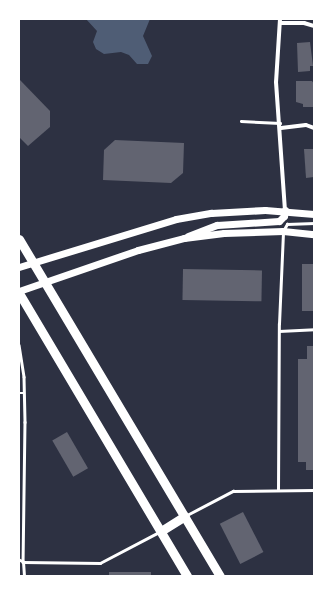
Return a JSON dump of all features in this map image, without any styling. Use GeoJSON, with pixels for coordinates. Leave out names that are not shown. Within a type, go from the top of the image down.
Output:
{"type":"FeatureCollection","features":[{"type":"Feature","properties":{"kind":"highway"},"geometry":{"type":"LineString","coordinates":[[19,239],[220,576]]}},
{"type":"Feature","properties":{"kind":"highway"},"geometry":{"type":"LineString","coordinates":[[19,292],[187,576]]}},
{"type":"Feature","properties":{"kind":"highway"},"geometry":{"type":"LineString","coordinates":[[161,532],[185,516]]}},
{"type":"Feature","properties":{"kind":"street"},"geometry":{"type":"LineString","coordinates":[[184,238],[199,230],[217,225],[279,221],[284,216],[285,210],[281,128],[276,82],[280,21],[304,23],[314,26]]}},
{"type":"Feature","properties":{"kind":"street"},"geometry":{"type":"LineString","coordinates":[[281,128],[306,125],[314,128]]}},
{"type":"Feature","properties":{"kind":"street"},"geometry":{"type":"LineString","coordinates":[[19,267],[176,219],[211,213],[285,210],[314,214]]}},
{"type":"Feature","properties":{"kind":"street"},"geometry":{"type":"LineString","coordinates":[[19,292],[138,250],[184,238],[224,233],[283,231],[314,234]]}},
{"type":"Feature","properties":{"kind":"lane"},"geometry":{"type":"LineString","coordinates":[[240,121],[280,123]]}},
{"type":"Feature","properties":{"kind":"lane"},"geometry":{"type":"LineString","coordinates":[[278,490],[279,331],[283,231],[286,224],[314,223]]}},
{"type":"Feature","properties":{"kind":"lane"},"geometry":{"type":"LineString","coordinates":[[279,331],[314,329]]}},
{"type":"Feature","properties":{"kind":"lane"},"geometry":{"type":"LineString","coordinates":[[19,345],[24,377],[24,576]]}},
{"type":"Feature","properties":{"kind":"lane"},"geometry":{"type":"LineString","coordinates":[[19,393],[24,393]]}},
{"type":"Feature","properties":{"kind":"lane"},"geometry":{"type":"LineString","coordinates":[[185,516],[233,492],[314,490]]}},
{"type":"Feature","properties":{"kind":"lane"},"geometry":{"type":"LineString","coordinates":[[19,560],[24,562],[100,563],[161,532]]}},
{"type":"Feature","properties":{"kind":"water"},"geometry":{"type":"Polygon","coordinates":[[[86,19],[150,19],[143,36],[152,56],[148,64],[137,64],[129,55],[121,52],[104,54],[96,49],[93,42],[97,31],[86,19]]]}},
{"type":"Feature","properties":{"kind":"building"},"geometry":{"type":"Polygon","coordinates":[[[310,42],[313,66],[310,66],[310,71],[298,72],[297,43],[310,42]]]}},
{"type":"Feature","properties":{"kind":"building"},"geometry":{"type":"Polygon","coordinates":[[[19,79],[50,111],[50,127],[28,146],[19,137],[19,79]]]}},
{"type":"Feature","properties":{"kind":"building"},"geometry":{"type":"Polygon","coordinates":[[[296,81],[312,81],[314,84],[314,107],[303,107],[303,104],[296,102],[296,81]]]}},
{"type":"Feature","properties":{"kind":"building"},"geometry":{"type":"Polygon","coordinates":[[[115,140],[184,143],[183,173],[171,183],[103,180],[104,150],[115,140]]]}},
{"type":"Feature","properties":{"kind":"building"},"geometry":{"type":"Polygon","coordinates":[[[304,149],[314,149],[314,177],[306,178],[304,149]]]}},
{"type":"Feature","properties":{"kind":"building"},"geometry":{"type":"Polygon","coordinates":[[[302,264],[314,264],[314,311],[302,311],[302,264]]]}},
{"type":"Feature","properties":{"kind":"building"},"geometry":{"type":"Polygon","coordinates":[[[183,269],[262,270],[261,301],[182,300],[183,269]]]}},
{"type":"Feature","properties":{"kind":"building"},"geometry":{"type":"Polygon","coordinates":[[[307,346],[314,346],[314,470],[306,470],[306,462],[298,462],[298,359],[307,359],[307,346]]]}},
{"type":"Feature","properties":{"kind":"building"},"geometry":{"type":"Polygon","coordinates":[[[67,432],[88,468],[73,477],[52,440],[67,432]]]}},
{"type":"Feature","properties":{"kind":"building"},"geometry":{"type":"Polygon","coordinates":[[[243,512],[263,552],[240,564],[220,524],[243,512]]]}},
{"type":"Feature","properties":{"kind":"building"},"geometry":{"type":"Polygon","coordinates":[[[109,572],[151,572],[151,576],[109,576],[109,572]]]}}]}
